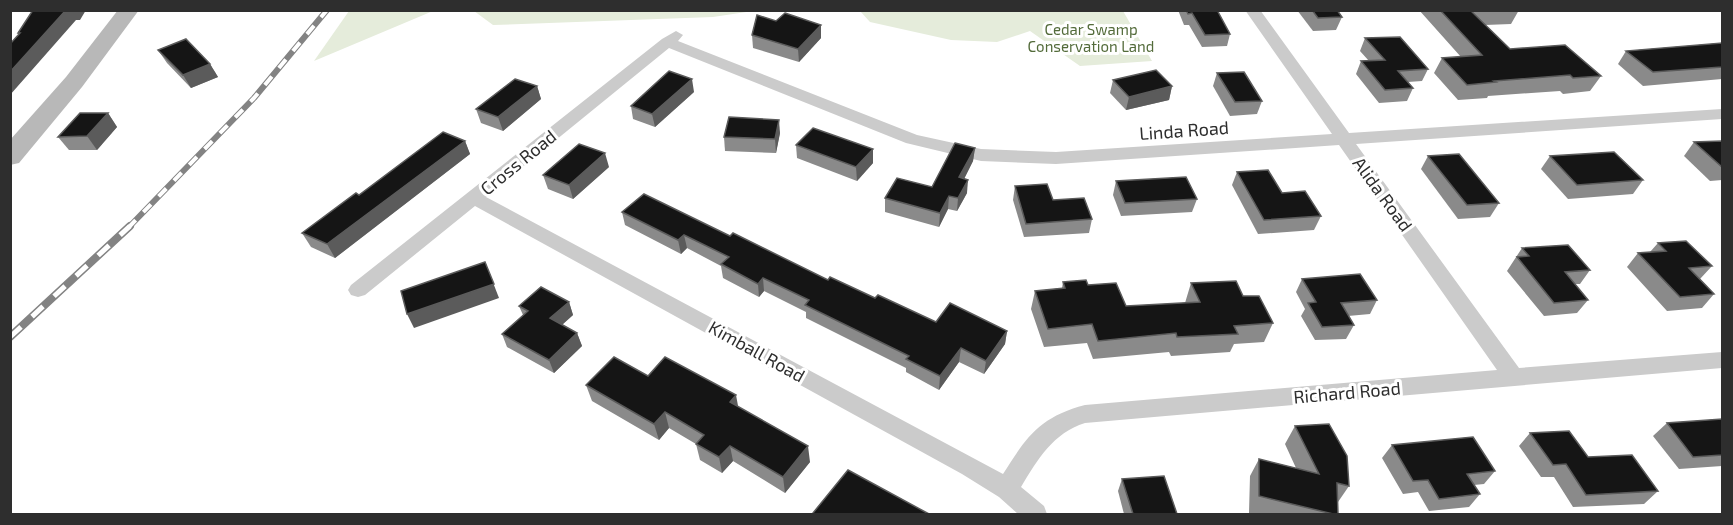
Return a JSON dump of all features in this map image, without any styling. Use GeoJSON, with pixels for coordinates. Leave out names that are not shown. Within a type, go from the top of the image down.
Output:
{"type":"FeatureCollection","features":[{"type":"Feature","properties":{"kind":"main road"},"geometry":{"type":"LineString","coordinates":[[14,150],[74,82],[129,10]]}},
{"type":"Feature","properties":{"kind":"street","name":"Alida Road"},"geometry":{"type":"LineString","coordinates":[[1252,10],[1514,378]]}},
{"type":"Feature","properties":{"kind":"street","name":"Linda Road"},"geometry":{"type":"LineString","coordinates":[[672,38],[895,134],[981,155],[1056,158],[1722,114]]}},
{"type":"Feature","properties":{"kind":"street","name":"Cross Road"},"geometry":{"type":"LineString","coordinates":[[358,290],[672,38]]}},
{"type":"Feature","properties":{"kind":"street","name":"Kimball Road"},"geometry":{"type":"LineString","coordinates":[[473,198],[970,467],[1007,489],[1035,514]]}},
{"type":"Feature","properties":{"kind":"street","name":"Richard Road"},"geometry":{"type":"LineString","coordinates":[[1007,489],[1041,438],[1055,425],[1073,417],[1722,360]]}},
{"type":"Feature","properties":{"kind":"green space"},"geometry":{"type":"Polygon","coordinates":[[[349,10],[433,11],[314,61],[349,10]]]}},
{"type":"Feature","properties":{"kind":"green space"},"geometry":{"type":"Polygon","coordinates":[[[474,11],[753,11],[713,17],[493,25],[474,11]]]}},
{"type":"Feature","properties":{"kind":"green space","name":"Cedar Swamp Conservation Land"},"geometry":{"type":"Polygon","coordinates":[[[860,11],[1123,11],[1152,61],[1080,66],[1030,31],[997,42],[951,40],[870,22],[860,11]]]}},
{"type":"Feature","properties":{"kind":"building"},"geometry":{"type":"Polygon","coordinates":[[[33,10],[66,10],[10,72],[10,44],[20,33],[18,33],[33,10]]]}},
{"type":"Feature","properties":{"kind":"building"},"geometry":{"type":"Polygon","coordinates":[[[1186,10],[1217,10],[1230,34],[1205,35],[1192,13],[1188,14],[1186,10]]]}},
{"type":"Feature","properties":{"kind":"building"},"geometry":{"type":"Polygon","coordinates":[[[1312,10],[1337,10],[1342,17],[1318,18],[1312,10]]]}},
{"type":"Feature","properties":{"kind":"building"},"geometry":{"type":"Polygon","coordinates":[[[1440,10],[1488,10],[1471,11],[1510,49],[1565,45],[1601,76],[1573,78],[1570,75],[1467,85],[1442,58],[1482,55],[1440,10]]]}},
{"type":"Feature","properties":{"kind":"building"},"geometry":{"type":"Polygon","coordinates":[[[785,13],[821,25],[798,49],[752,35],[757,15],[776,21],[785,13]]]}},
{"type":"Feature","properties":{"kind":"building"},"geometry":{"type":"Polygon","coordinates":[[[1400,37],[1428,69],[1398,71],[1413,88],[1385,90],[1361,61],[1385,60],[1365,38],[1400,37]]]}},
{"type":"Feature","properties":{"kind":"building"},"geometry":{"type":"Polygon","coordinates":[[[186,39],[210,64],[183,75],[158,50],[186,39]]]}},
{"type":"Feature","properties":{"kind":"building"},"geometry":{"type":"Polygon","coordinates":[[[1722,43],[1722,67],[1653,72],[1626,51],[1722,43]]]}},
{"type":"Feature","properties":{"kind":"building"},"geometry":{"type":"Polygon","coordinates":[[[1156,70],[1172,86],[1129,97],[1113,80],[1156,70]]]}},
{"type":"Feature","properties":{"kind":"building"},"geometry":{"type":"Polygon","coordinates":[[[669,71],[692,79],[652,114],[631,106],[669,71]]]}},
{"type":"Feature","properties":{"kind":"building"},"geometry":{"type":"Polygon","coordinates":[[[1244,72],[1262,101],[1235,102],[1217,73],[1244,72]]]}},
{"type":"Feature","properties":{"kind":"building"},"geometry":{"type":"Polygon","coordinates":[[[515,79],[537,86],[498,117],[476,109],[515,79]]]}},
{"type":"Feature","properties":{"kind":"building"},"geometry":{"type":"Polygon","coordinates":[[[80,113],[108,113],[87,136],[58,137],[80,113]]]}},
{"type":"Feature","properties":{"kind":"building"},"geometry":{"type":"Polygon","coordinates":[[[729,117],[779,120],[775,139],[724,137],[729,117]]]}},
{"type":"Feature","properties":{"kind":"building"},"geometry":{"type":"Polygon","coordinates":[[[813,128],[873,149],[856,167],[796,145],[813,128]]]}},
{"type":"Feature","properties":{"kind":"building"},"geometry":{"type":"Polygon","coordinates":[[[443,132],[465,141],[327,244],[302,233],[356,193],[359,195],[443,132]]]}},
{"type":"Feature","properties":{"kind":"building"},"geometry":{"type":"Polygon","coordinates":[[[1722,141],[1722,167],[1694,142],[1722,141]]]}},
{"type":"Feature","properties":{"kind":"building"},"geometry":{"type":"Polygon","coordinates":[[[955,143],[975,148],[959,177],[968,180],[958,198],[949,196],[940,213],[885,198],[897,178],[932,187],[955,143]]]}},
{"type":"Feature","properties":{"kind":"building"},"geometry":{"type":"Polygon","coordinates":[[[579,144],[605,153],[569,185],[543,175],[579,144]]]}},
{"type":"Feature","properties":{"kind":"building"},"geometry":{"type":"Polygon","coordinates":[[[1614,152],[1643,180],[1577,185],[1550,156],[1614,152]]]}},
{"type":"Feature","properties":{"kind":"building"},"geometry":{"type":"Polygon","coordinates":[[[1459,154],[1499,203],[1467,205],[1428,156],[1459,154]]]}},
{"type":"Feature","properties":{"kind":"building"},"geometry":{"type":"Polygon","coordinates":[[[1268,170],[1282,193],[1305,191],[1321,216],[1264,220],[1237,172],[1268,170]]]}},
{"type":"Feature","properties":{"kind":"building"},"geometry":{"type":"Polygon","coordinates":[[[1186,177],[1197,199],[1125,203],[1116,181],[1186,177]]]}},
{"type":"Feature","properties":{"kind":"building"},"geometry":{"type":"Polygon","coordinates":[[[1047,184],[1053,200],[1084,198],[1092,219],[1026,224],[1015,186],[1047,184]]]}},
{"type":"Feature","properties":{"kind":"building"},"geometry":{"type":"Polygon","coordinates":[[[644,194],[730,236],[733,233],[828,280],[830,277],[875,298],[878,295],[936,322],[950,303],[1007,331],[986,361],[961,348],[940,376],[906,359],[909,356],[805,305],[809,300],[763,278],[758,284],[721,264],[729,257],[684,235],[678,240],[622,212],[644,194]]]}},
{"type":"Feature","properties":{"kind":"building"},"geometry":{"type":"Polygon","coordinates":[[[1686,241],[1712,266],[1689,268],[1714,294],[1680,297],[1638,253],[1666,251],[1658,243],[1686,241]]]}},
{"type":"Feature","properties":{"kind":"building"},"geometry":{"type":"Polygon","coordinates":[[[1568,245],[1590,270],[1565,272],[1588,300],[1554,303],[1517,257],[1529,256],[1522,248],[1568,245]]]}},
{"type":"Feature","properties":{"kind":"building"},"geometry":{"type":"Polygon","coordinates":[[[485,262],[494,284],[407,314],[401,291],[485,262]]]}},
{"type":"Feature","properties":{"kind":"building"},"geometry":{"type":"Polygon","coordinates":[[[1360,274],[1377,300],[1341,303],[1354,325],[1322,327],[1308,303],[1316,302],[1302,279],[1360,274]]]}},
{"type":"Feature","properties":{"kind":"building"},"geometry":{"type":"Polygon","coordinates":[[[1086,280],[1088,285],[1116,283],[1126,306],[1200,302],[1191,283],[1236,281],[1243,296],[1259,296],[1273,323],[1234,326],[1238,334],[1177,337],[1176,333],[1098,341],[1092,324],[1048,329],[1035,291],[1065,288],[1063,282],[1086,280]]]}},
{"type":"Feature","properties":{"kind":"building"},"geometry":{"type":"Polygon","coordinates":[[[541,287],[569,302],[550,318],[577,333],[549,360],[502,334],[528,311],[519,306],[541,287]]]}},
{"type":"Feature","properties":{"kind":"building"},"geometry":{"type":"Polygon","coordinates":[[[614,357],[648,376],[665,357],[736,395],[730,402],[808,446],[783,477],[730,446],[719,457],[696,444],[704,435],[665,412],[654,424],[586,385],[614,357]]]}},
{"type":"Feature","properties":{"kind":"building"},"geometry":{"type":"Polygon","coordinates":[[[1722,419],[1722,455],[1693,457],[1667,423],[1722,419]]]}},
{"type":"Feature","properties":{"kind":"building"},"geometry":{"type":"Polygon","coordinates":[[[1329,424],[1347,456],[1349,486],[1337,483],[1338,514],[1259,496],[1259,459],[1319,474],[1295,426],[1329,424]]]}},
{"type":"Feature","properties":{"kind":"building"},"geometry":{"type":"Polygon","coordinates":[[[1569,431],[1588,457],[1632,455],[1658,491],[1586,495],[1566,464],[1553,465],[1530,433],[1569,431]]]}},
{"type":"Feature","properties":{"kind":"building"},"geometry":{"type":"Polygon","coordinates":[[[1473,437],[1495,471],[1467,474],[1480,494],[1439,499],[1428,480],[1413,481],[1392,445],[1473,437]]]}},
{"type":"Feature","properties":{"kind":"building"},"geometry":{"type":"Polygon","coordinates":[[[848,470],[929,514],[813,513],[848,470]]]}},
{"type":"Feature","properties":{"kind":"building"},"geometry":{"type":"Polygon","coordinates":[[[1164,476],[1177,514],[1133,514],[1122,479],[1164,476]]]}},
{"type":"Feature","properties":{"kind":"railway"},"geometry":{"type":"LineString","coordinates":[[129,227],[254,98],[327,10]]}},
{"type":"Feature","properties":{"kind":"railway"},"geometry":{"type":"LineString","coordinates":[[10,337],[129,227]]}}]}
